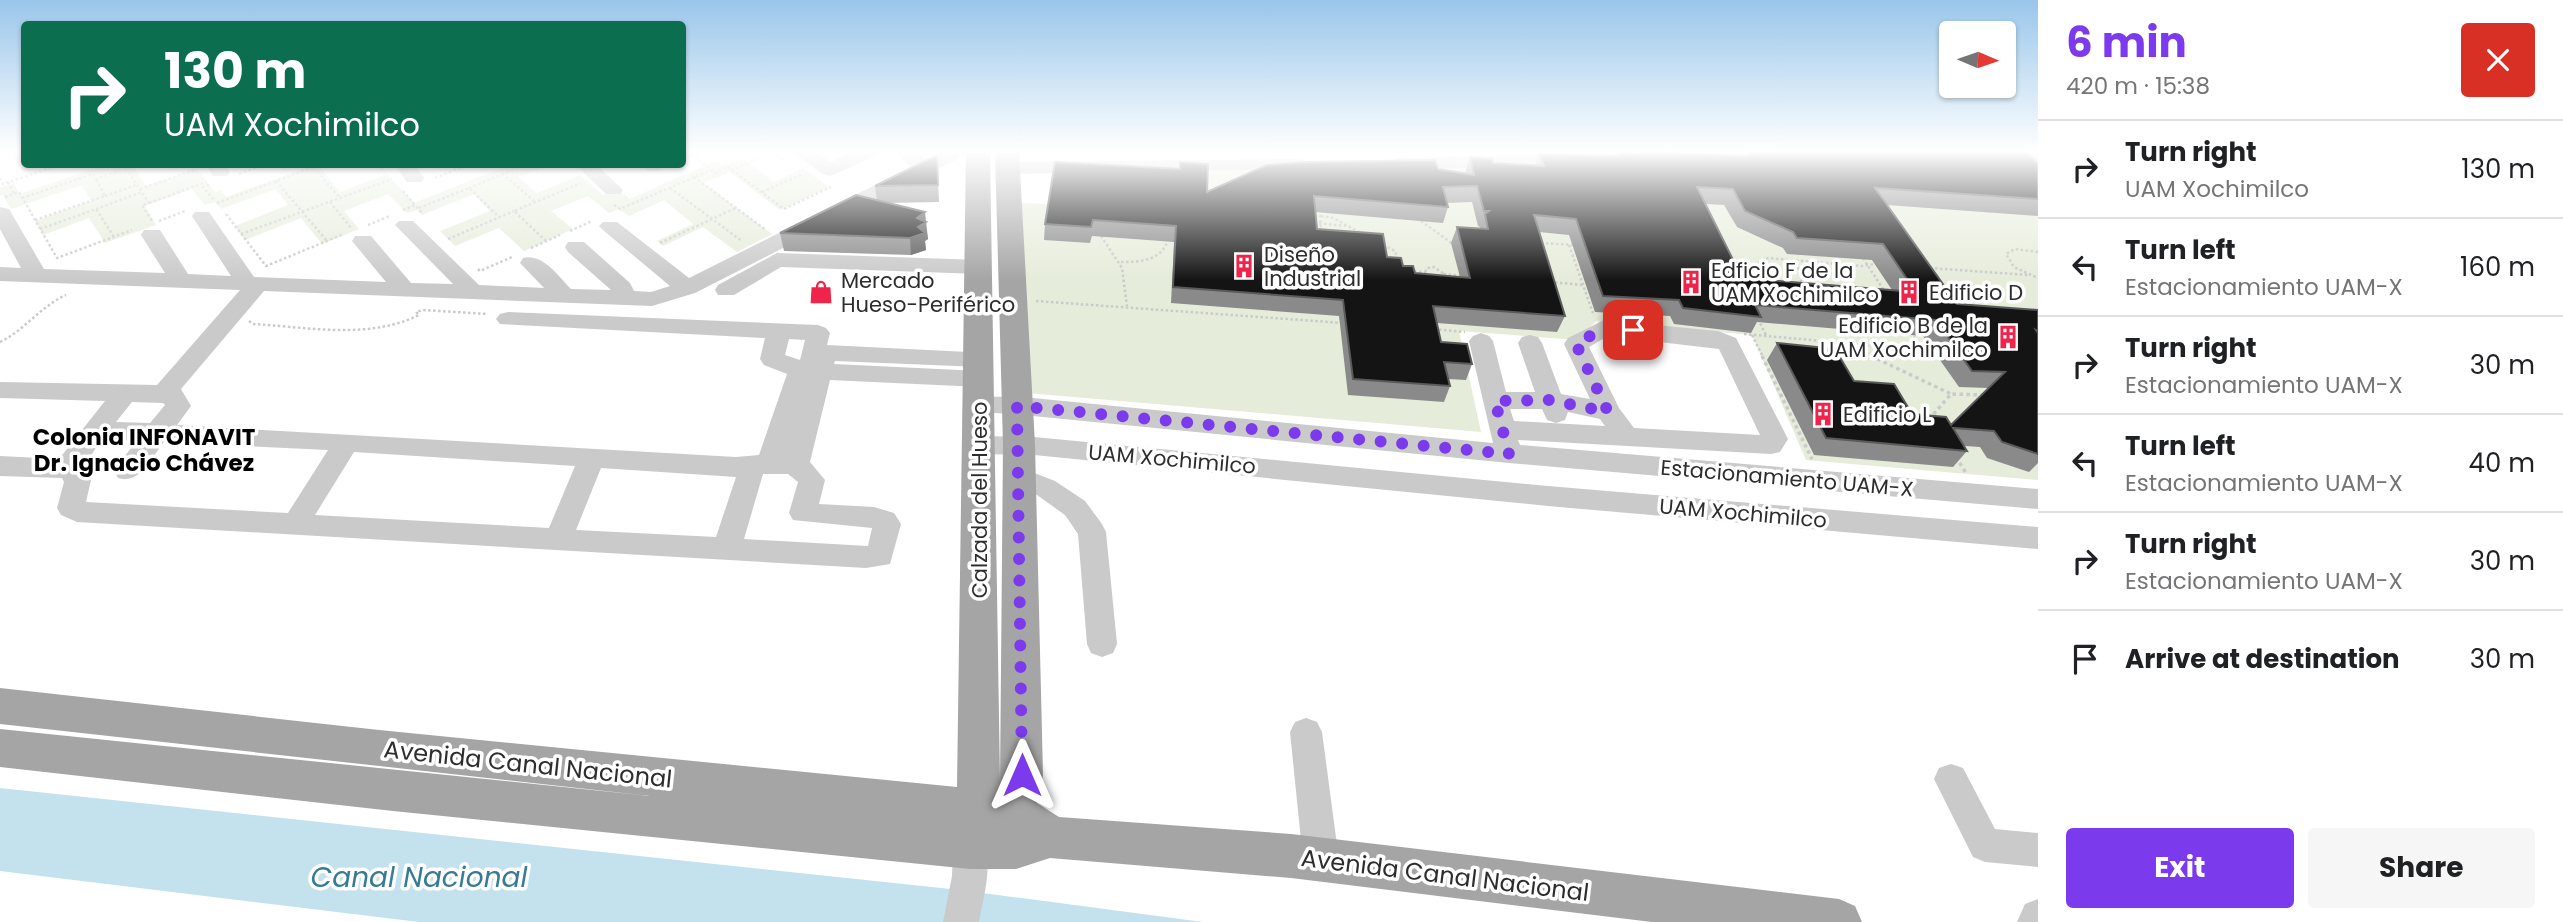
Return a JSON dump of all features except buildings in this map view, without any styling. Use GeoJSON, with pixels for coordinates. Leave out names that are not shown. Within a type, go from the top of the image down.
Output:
{"type":"FeatureCollection","features":[{"type":"Feature","properties":{"kind":"main road","name":"Calzada del Hueso"},"geometry":{"type":"LineString","coordinates":[[979,194],[979,753],[984,847]]}},
{"type":"Feature","properties":{"kind":"main road","name":"Calzada del Hueso"},"geometry":{"type":"LineString","coordinates":[[984,847],[1022,775],[1019,461],[1009,194]]}},
{"type":"Feature","properties":{"kind":"main road","name":"Avenida Canal Nacional"},"geometry":{"type":"LineString","coordinates":[[0,706],[379,749],[903,802],[984,847]]}},
{"type":"Feature","properties":{"kind":"main road","name":"Avenida Canal Nacional"},"geometry":{"type":"LineString","coordinates":[[0,748],[393,791],[984,847],[1050,837],[1321,860],[1839,922]]}},
{"type":"Feature","properties":{"kind":"main road"},"geometry":{"type":"LineString","coordinates":[[903,802],[937,795],[952,786],[963,776],[979,753]]}},
{"type":"Feature","properties":{"kind":"street"},"geometry":{"type":"LineString","coordinates":[[599,194],[610,210],[687,288]]}},
{"type":"Feature","properties":{"kind":"street"},"geometry":{"type":"LineString","coordinates":[[0,274],[652,299],[687,288],[873,194]]}},
{"type":"Feature","properties":{"kind":"street"},"geometry":{"type":"LineString","coordinates":[[1,206],[36,275]]}},
{"type":"Feature","properties":{"kind":"street"},"geometry":{"type":"LineString","coordinates":[[205,207],[253,285]]}},
{"type":"Feature","properties":{"kind":"street"},"geometry":{"type":"LineString","coordinates":[[410,213],[474,293]]}},
{"type":"Feature","properties":{"kind":"street"},"geometry":{"type":"LineString","coordinates":[[146,231],[182,282]]}},
{"type":"Feature","properties":{"kind":"street"},"geometry":{"type":"LineString","coordinates":[[364,233],[405,290]]}},
{"type":"Feature","properties":{"kind":"street"},"geometry":{"type":"LineString","coordinates":[[523,257],[565,296]]}},
{"type":"Feature","properties":{"kind":"street"},"geometry":{"type":"LineString","coordinates":[[163,394],[227,320],[253,285]]}},
{"type":"Feature","properties":{"kind":"street"},"geometry":{"type":"LineString","coordinates":[[508,319],[818,333],[818,362],[796,379],[772,465],[739,507],[727,548]]}},
{"type":"Feature","properties":{"kind":"street","name":"Estacionamiento UAM-X"},"geometry":{"type":"LineString","coordinates":[[1499,445],[1565,432],[1627,437],[1771,445],[1775,439],[1728,344],[1718,339],[1604,328],[1576,344],[1608,412],[1627,437]]}},
{"type":"Feature","properties":{"kind":"street","name":"UAM Xochimilco"},"geometry":{"type":"LineString","coordinates":[[779,330],[772,359],[778,364],[818,362],[980,381],[1017,406],[1441,448],[1499,445]]}},
{"type":"Feature","properties":{"kind":"street"},"geometry":{"type":"LineString","coordinates":[[1481,341],[1495,401],[1499,445]]}},
{"type":"Feature","properties":{"kind":"street"},"geometry":{"type":"LineString","coordinates":[[1530,343],[1550,400],[1565,432]]}},
{"type":"Feature","properties":{"kind":"street"},"geometry":{"type":"LineString","coordinates":[[0,390],[174,396],[178,406],[127,471]]}},
{"type":"Feature","properties":{"kind":"street"},"geometry":{"type":"LineString","coordinates":[[69,470],[72,458],[125,394]]}},
{"type":"Feature","properties":{"kind":"street"},"geometry":{"type":"LineString","coordinates":[[1495,401],[1550,400],[1608,412]]}},
{"type":"Feature","properties":{"kind":"street"},"geometry":{"type":"LineString","coordinates":[[296,523],[347,442]]}},
{"type":"Feature","properties":{"kind":"street","name":"Estacionamiento UAM-X"},"geometry":{"type":"LineString","coordinates":[[1499,445],[1537,457],[2038,499]]}},
{"type":"Feature","properties":{"kind":"street"},"geometry":{"type":"LineString","coordinates":[[1441,448],[1448,486]]}},
{"type":"Feature","properties":{"kind":"street"},"geometry":{"type":"LineString","coordinates":[[1537,457],[1548,496]]}},
{"type":"Feature","properties":{"kind":"street"},"geometry":{"type":"LineString","coordinates":[[558,539],[592,458]]}},
{"type":"Feature","properties":{"kind":"street"},"geometry":{"type":"LineString","coordinates":[[1019,461],[1046,488],[1075,508],[1092,532],[1102,644]]}},
{"type":"Feature","properties":{"kind":"street"},"geometry":{"type":"LineString","coordinates":[[772,465],[806,471],[812,480],[795,554]]}},
{"type":"Feature","properties":{"kind":"street"},"geometry":{"type":"LineString","coordinates":[[0,466],[69,470],[78,480],[71,508],[77,512],[795,554],[880,556],[887,524],[884,520],[803,513]]}},
{"type":"Feature","properties":{"kind":"street","name":"UAM Xochimilco"},"geometry":{"type":"LineString","coordinates":[[1448,486],[2038,538]]}},
{"type":"Feature","properties":{"kind":"street"},"geometry":{"type":"LineString","coordinates":[[1306,732],[1321,860]]}},
{"type":"Feature","properties":{"kind":"street"},"geometry":{"type":"LineString","coordinates":[[1951,779],[1985,845],[2038,850]]}},
{"type":"Feature","properties":{"kind":"street"},"geometry":{"type":"LineString","coordinates":[[961,922],[984,847]]}},
{"type":"Feature","properties":{"kind":"lane"},"geometry":{"type":"LineString","coordinates":[[576,247],[622,288],[625,299]]}},
{"type":"Feature","properties":{"kind":"lane"},"geometry":{"type":"LineString","coordinates":[[726,290],[777,260],[980,267]]}},
{"type":"Feature","properties":{"kind":"lane"},"geometry":{"type":"LineString","coordinates":[[96,430],[347,442],[592,458],[772,465]]}},
{"type":"Feature","properties":{"kind":"lane","name":"UAM Xochimilco"},"geometry":{"type":"LineString","coordinates":[[979,446],[1019,461],[1448,486]]}},
{"type":"Feature","properties":{"kind":"lane"},"geometry":{"type":"LineString","coordinates":[[2035,922],[2038,917]]}},
{"type":"Feature","properties":{"kind":"path"},"geometry":{"type":"LineString","coordinates":[[1,206],[14,194]]}},
{"type":"Feature","properties":{"kind":"path"},"geometry":{"type":"LineString","coordinates":[[20,194],[57,258],[114,237],[146,231]]}},
{"type":"Feature","properties":{"kind":"path"},"geometry":{"type":"LineString","coordinates":[[22,198],[34,194]]}},
{"type":"Feature","properties":{"kind":"path"},"geometry":{"type":"LineString","coordinates":[[35,220],[111,194]]}},
{"type":"Feature","properties":{"kind":"path"},"geometry":{"type":"LineString","coordinates":[[40,229],[133,194]]}},
{"type":"Feature","properties":{"kind":"path"},"geometry":{"type":"LineString","coordinates":[[143,194],[149,203]]}},
{"type":"Feature","properties":{"kind":"path"},"geometry":{"type":"LineString","coordinates":[[168,194],[142,205],[153,223],[240,194]]}},
{"type":"Feature","properties":{"kind":"path"},"geometry":{"type":"LineString","coordinates":[[204,194],[205,207],[241,234],[266,266],[354,230],[330,202]]}},
{"type":"Feature","properties":{"kind":"path"},"geometry":{"type":"LineString","coordinates":[[287,194],[327,241]]}},
{"type":"Feature","properties":{"kind":"path"},"geometry":{"type":"LineString","coordinates":[[337,194],[340,198]]}},
{"type":"Feature","properties":{"kind":"path"},"geometry":{"type":"LineString","coordinates":[[241,234],[353,194]]}},
{"type":"Feature","properties":{"kind":"path"},"geometry":{"type":"LineString","coordinates":[[406,194],[410,213]]}},
{"type":"Feature","properties":{"kind":"path"},"geometry":{"type":"LineString","coordinates":[[364,233],[455,194]]}},
{"type":"Feature","properties":{"kind":"path"},"geometry":{"type":"LineString","coordinates":[[475,194],[499,217]]}},
{"type":"Feature","properties":{"kind":"path"},"geometry":{"type":"LineString","coordinates":[[526,194],[535,202]]}},
{"type":"Feature","properties":{"kind":"path"},"geometry":{"type":"LineString","coordinates":[[448,239],[549,194]]}},
{"type":"Feature","properties":{"kind":"path"},"geometry":{"type":"LineString","coordinates":[[472,262],[480,271],[523,257],[546,241],[610,210],[654,194]]}},
{"type":"Feature","properties":{"kind":"path"},"geometry":{"type":"LineString","coordinates":[[678,194],[749,246]]}},
{"type":"Feature","properties":{"kind":"path"},"geometry":{"type":"LineString","coordinates":[[717,194],[772,234]]}},
{"type":"Feature","properties":{"kind":"path"},"geometry":{"type":"LineString","coordinates":[[765,194],[784,209],[816,194]]}},
{"type":"Feature","properties":{"kind":"path"},"geometry":{"type":"LineString","coordinates":[[669,250],[660,243],[736,208]]}},
{"type":"Feature","properties":{"kind":"path"},"geometry":{"type":"LineString","coordinates":[[96,209],[114,237]]}},
{"type":"Feature","properties":{"kind":"path"},"geometry":{"type":"LineString","coordinates":[[514,211],[546,241]]}},
{"type":"Feature","properties":{"kind":"path"},"geometry":{"type":"LineString","coordinates":[[1314,215],[1333,218],[1371,239]]}},
{"type":"Feature","properties":{"kind":"path"},"geometry":{"type":"LineString","coordinates":[[1320,215],[1322,236]]}},
{"type":"Feature","properties":{"kind":"path"},"geometry":{"type":"LineString","coordinates":[[1421,221],[1455,246]]}},
{"type":"Feature","properties":{"kind":"path"},"geometry":{"type":"LineString","coordinates":[[1307,223],[1348,226]]}},
{"type":"Feature","properties":{"kind":"path"},"geometry":{"type":"LineString","coordinates":[[440,231],[455,246]]}},
{"type":"Feature","properties":{"kind":"path"},"geometry":{"type":"LineString","coordinates":[[1121,262],[1143,261],[1161,254],[1167,247],[1168,232]]}},
{"type":"Feature","properties":{"kind":"path"},"geometry":{"type":"LineString","coordinates":[[1101,236],[1126,273],[1127,306]]}},
{"type":"Feature","properties":{"kind":"path"},"geometry":{"type":"LineString","coordinates":[[1543,252],[1539,242],[1583,246]]}},
{"type":"Feature","properties":{"kind":"path"},"geometry":{"type":"LineString","coordinates":[[1384,245],[1395,251],[1400,271],[1410,277]]}},
{"type":"Feature","properties":{"kind":"path"},"geometry":{"type":"LineString","coordinates":[[1569,245],[1596,321]]}},
{"type":"Feature","properties":{"kind":"path"},"geometry":{"type":"LineString","coordinates":[[2028,275],[2010,264],[2006,254],[2015,249],[2038,252]]}},
{"type":"Feature","properties":{"kind":"path"},"geometry":{"type":"LineString","coordinates":[[1860,253],[1887,295]]}},
{"type":"Feature","properties":{"kind":"path"},"geometry":{"type":"LineString","coordinates":[[1775,258],[1801,270],[1803,278],[1791,283]]}},
{"type":"Feature","properties":{"kind":"path"},"geometry":{"type":"LineString","coordinates":[[1758,269],[1762,259],[1775,258],[1875,264]]}},
{"type":"Feature","properties":{"kind":"path"},"geometry":{"type":"LineString","coordinates":[[1424,272],[1427,268],[1434,267],[1444,274],[1470,276],[1460,282]]}},
{"type":"Feature","properties":{"kind":"path"},"geometry":{"type":"LineString","coordinates":[[1738,278],[1732,267],[1758,269],[1769,278],[1784,283]]}},
{"type":"Feature","properties":{"kind":"path"},"geometry":{"type":"LineString","coordinates":[[1921,268],[2028,275],[2038,278]]}},
{"type":"Feature","properties":{"kind":"path"},"geometry":{"type":"LineString","coordinates":[[1400,271],[1424,272],[1435,280],[1442,278],[1444,274]]}},
{"type":"Feature","properties":{"kind":"path"},"geometry":{"type":"LineString","coordinates":[[1549,272],[1556,294]]}},
{"type":"Feature","properties":{"kind":"path"},"geometry":{"type":"LineString","coordinates":[[1539,281],[1583,285]]}},
{"type":"Feature","properties":{"kind":"path"},"geometry":{"type":"LineString","coordinates":[[0,342],[22,332],[53,300],[72,293]]}},
{"type":"Feature","properties":{"kind":"path"},"geometry":{"type":"LineString","coordinates":[[1024,300],[1330,321]]}},
{"type":"Feature","properties":{"kind":"path"},"geometry":{"type":"LineString","coordinates":[[227,320],[250,321],[253,324],[378,329],[399,321],[409,321],[419,314],[416,312],[423,310],[507,315],[508,319]]}},
{"type":"Feature","properties":{"kind":"path"},"geometry":{"type":"LineString","coordinates":[[1755,313],[1767,337]]}},
{"type":"Feature","properties":{"kind":"path"},"geometry":{"type":"LineString","coordinates":[[1443,319],[1445,330]]}},
{"type":"Feature","properties":{"kind":"path"},"geometry":{"type":"LineString","coordinates":[[1845,344],[1923,350],[1910,331]]}},
{"type":"Feature","properties":{"kind":"path"},"geometry":{"type":"LineString","coordinates":[[1752,335],[1811,459],[1825,460]]}},
{"type":"Feature","properties":{"kind":"path"},"geometry":{"type":"LineString","coordinates":[[1818,341],[1825,353]]}},
{"type":"Feature","properties":{"kind":"path"},"geometry":{"type":"LineString","coordinates":[[1939,427],[1932,416],[1951,394],[1993,396]]}},
{"type":"Feature","properties":{"kind":"path"},"geometry":{"type":"LineString","coordinates":[[1952,450],[1966,473]]}},
{"type":"Feature","properties":{"kind":"path"},"geometry":{"type":"LineString","coordinates":[[1957,472],[1977,474]]}},
{"type":"Feature","properties":{"kind":"green space"},"geometry":{"type":"Polygon","coordinates":[[[0,194],[55,194],[11,209],[3,195],[0,194]]]}},
{"type":"Feature","properties":{"kind":"green space"},"geometry":{"type":"Polygon","coordinates":[[[87,194],[178,194],[145,206],[156,225],[105,243],[89,218],[43,235],[35,221],[91,201],[87,194]]]}},
{"type":"Feature","properties":{"kind":"green space"},"geometry":{"type":"Polygon","coordinates":[[[196,194],[224,194],[226,197],[234,194],[262,194],[221,209],[215,202],[205,205],[196,194]]]}},
{"type":"Feature","properties":{"kind":"green space"},"geometry":{"type":"Polygon","coordinates":[[[280,194],[388,194],[344,211],[359,229],[322,244],[301,218],[245,240],[235,226],[288,205],[280,194]]]}},
{"type":"Feature","properties":{"kind":"green space"},"geometry":{"type":"Polygon","coordinates":[[[388,194],[406,194],[414,203],[437,194],[474,194],[422,215],[417,210],[407,213],[388,194]]]}},
{"type":"Feature","properties":{"kind":"green space"},"geometry":{"type":"Polygon","coordinates":[[[474,194],[624,194],[630,199],[641,194],[718,194],[772,234],[737,252],[703,227],[663,246],[657,241],[693,224],[664,200],[629,216],[619,209],[609,213],[588,196],[551,211],[573,229],[524,251],[499,228],[455,246],[440,231],[490,211],[474,194]]]}},
{"type":"Feature","properties":{"kind":"green space"},"geometry":{"type":"Polygon","coordinates":[[[759,194],[814,194],[780,210],[759,194]]]}},
{"type":"Feature","properties":{"kind":"green space"},"geometry":{"type":"Polygon","coordinates":[[[1189,194],[1641,194],[1725,205],[1737,227],[1772,230],[1763,238],[1783,248],[1807,218],[1945,194],[2038,194],[2038,480],[1806,460],[1752,335],[1596,321],[1578,340],[1459,331],[1481,432],[1027,393],[1021,203],[1050,204],[1090,243],[1092,236],[1160,241],[1189,194]]]}},
{"type":"Feature","properties":{"kind":"water","name":"Canal Nacional"},"geometry":{"type":"Polygon","coordinates":[[[0,788],[960,890],[1203,922],[419,922],[0,871],[0,788]]]}},
{"type":"Feature","properties":{"kind":"place","name":"Diseño Industrial"},"geometry":{"type":"Point","coordinates":[1244,266]}},
{"type":"Feature","properties":{"kind":"place","name":"Edficio F de la UAM Xochimilco"},"geometry":{"type":"Point","coordinates":[1691,282]}},
{"type":"Feature","properties":{"kind":"place","name":"Mercado Hueso-Periférico"},"geometry":{"type":"Point","coordinates":[821,292]}},
{"type":"Feature","properties":{"kind":"place","name":"Edificio D"},"geometry":{"type":"Point","coordinates":[1909,292]}},
{"type":"Feature","properties":{"kind":"place","name":"Edificio B de la UAM Xochimilco"},"geometry":{"type":"Point","coordinates":[2008,337]}},
{"type":"Feature","properties":{"kind":"place","name":"Edificio L"},"geometry":{"type":"Point","coordinates":[1823,414]}},
{"type":"Feature","properties":{"kind":"district","name":"Colonia INFONAVIT Dr. Ignacio Chávez"},"geometry":{"type":"Point","coordinates":[144,450]}},
{"type":"Feature","properties":{"kind":"route"},"geometry":{"type":"LineString","coordinates":[[1022,775],[1017,406],[1509,454],[1495,401],[1550,400],[1608,412],[1576,344],[1604,328],[1633,330]]}}]}
